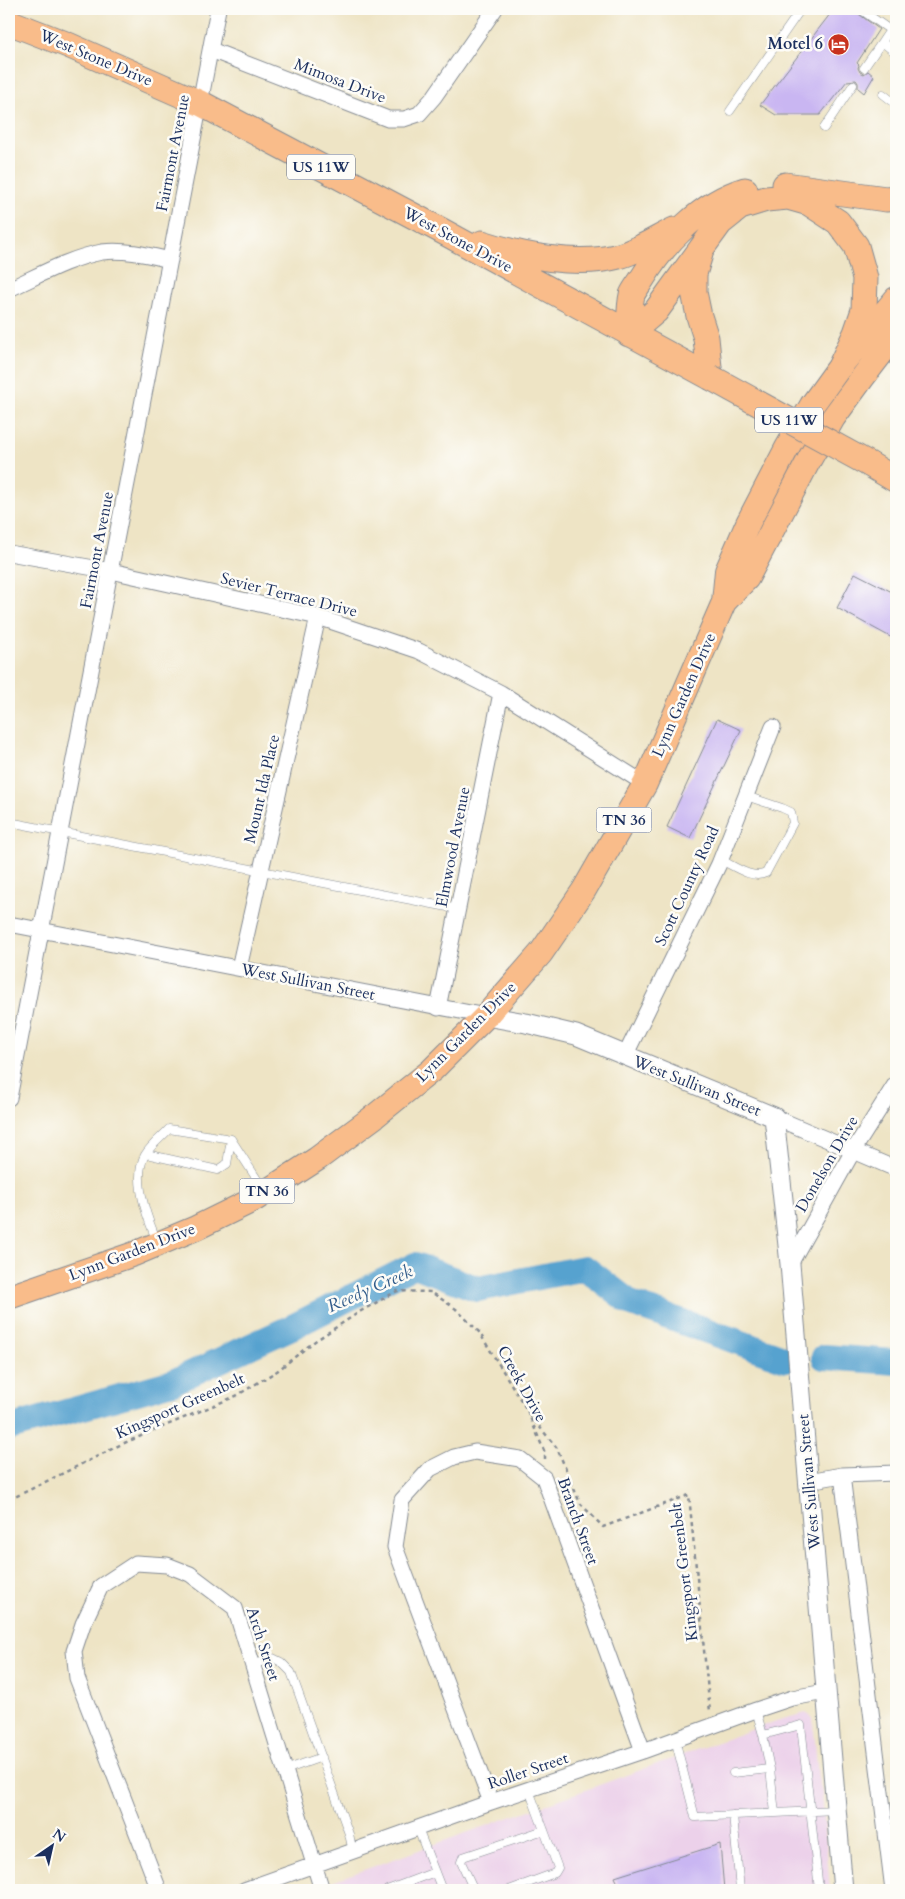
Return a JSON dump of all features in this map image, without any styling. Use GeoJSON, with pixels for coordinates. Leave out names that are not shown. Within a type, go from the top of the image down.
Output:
{"type":"FeatureCollection","features":[{"type":"Feature","properties":{"kind":"highway","name":"West Stone Drive"},"geometry":{"type":"LineString","coordinates":[[9,22],[68,45],[200,103],[442,231],[896,480]]}},
{"type":"Feature","properties":{"kind":"highway"},"geometry":{"type":"LineString","coordinates":[[710,377],[706,338],[694,292],[694,274],[699,256],[700,229],[710,207],[737,193],[762,186],[791,185],[896,198]]}},
{"type":"Feature","properties":{"kind":"highway"},"geometry":{"type":"LineString","coordinates":[[442,231],[493,247],[546,258],[600,259],[618,256],[720,223],[740,207],[766,199],[788,198],[809,203],[838,222],[856,246],[865,278],[864,310],[841,365]]}},
{"type":"Feature","properties":{"kind":"highway"},"geometry":{"type":"LineString","coordinates":[[629,334],[632,296],[652,263],[700,229]]}},
{"type":"Feature","properties":{"kind":"main road","name":"Lynn Garden Drive"},"geometry":{"type":"LineString","coordinates":[[9,1297],[158,1244],[196,1228],[265,1192],[317,1159],[375,1116],[432,1070],[486,1016],[541,953],[584,890],[645,784],[724,602],[727,571],[748,524],[804,420],[841,365],[896,299]]}},
{"type":"Feature","properties":{"kind":"main road","name":"Lynn Garden Drive"},"geometry":{"type":"LineString","coordinates":[[724,602],[747,578],[833,418],[862,376],[896,334]]}},
{"type":"Feature","properties":{"kind":"street","name":"Fairmont Avenue"},"geometry":{"type":"LineString","coordinates":[[9,1098],[12,1060],[60,832],[218,9]]}},
{"type":"Feature","properties":{"kind":"street","name":"Mimosa Drive"},"geometry":{"type":"LineString","coordinates":[[211,50],[388,119],[404,119],[418,114],[434,97],[496,9]]}},
{"type":"Feature","properties":{"kind":"street"},"geometry":{"type":"LineString","coordinates":[[9,289],[72,261],[102,252],[139,253],[170,260]]}},
{"type":"Feature","properties":{"kind":"street","name":"Sevier Terrace Drive"},"geometry":{"type":"LineString","coordinates":[[9,553],[111,571],[318,617],[418,651],[501,693],[645,784]]}},
{"type":"Feature","properties":{"kind":"street","name":"Mount Ida Place"},"geometry":{"type":"LineString","coordinates":[[240,968],[318,617]]}},
{"type":"Feature","properties":{"kind":"street","name":"Elmwood Avenue"},"geometry":{"type":"LineString","coordinates":[[438,1008],[501,693]]}},
{"type":"Feature","properties":{"kind":"street","name":"Scott County Road"},"geometry":{"type":"LineString","coordinates":[[626,1056],[721,860],[773,727]]}},
{"type":"Feature","properties":{"kind":"street","name":"West Sullivan Street"},"geometry":{"type":"LineString","coordinates":[[9,924],[438,1008],[526,1022],[576,1035],[774,1117],[790,1264],[843,1890]]}},
{"type":"Feature","properties":{"kind":"street","name":"Donelson Drive"},"geometry":{"type":"LineString","coordinates":[[790,1264],[853,1151],[896,1083]]}},
{"type":"Feature","properties":{"kind":"street"},"geometry":{"type":"LineString","coordinates":[[774,1117],[896,1169]]}},
{"type":"Feature","properties":{"kind":"street","name":"Branch Street"},"geometry":{"type":"LineString","coordinates":[[491,1802],[395,1547],[402,1500],[430,1469],[454,1457],[475,1452],[520,1459],[544,1478],[643,1751]]}},
{"type":"Feature","properties":{"kind":"street"},"geometry":{"type":"LineString","coordinates":[[809,1481],[842,1475],[896,1473]]}},
{"type":"Feature","properties":{"kind":"street","name":"West Sullivan Street"},"geometry":{"type":"LineString","coordinates":[[842,1475],[893,1890]]}},
{"type":"Feature","properties":{"kind":"street","name":"Arch Street"},"geometry":{"type":"LineString","coordinates":[[158,1890],[77,1678],[74,1652],[83,1624],[101,1586],[136,1563],[167,1565],[190,1574],[235,1608],[322,1890]]}},
{"type":"Feature","properties":{"kind":"street","name":"Roller Street"},"geometry":{"type":"LineString","coordinates":[[244,1890],[756,1710],[792,1698],[825,1692]]}},
{"type":"Feature","properties":{"kind":"lane"},"geometry":{"type":"LineString","coordinates":[[730,111],[801,9]]}},
{"type":"Feature","properties":{"kind":"lane"},"geometry":{"type":"LineString","coordinates":[[860,9],[890,30],[864,68]]}},
{"type":"Feature","properties":{"kind":"lane"},"geometry":{"type":"LineString","coordinates":[[882,42],[896,53]]}},
{"type":"Feature","properties":{"kind":"lane"},"geometry":{"type":"LineString","coordinates":[[824,128],[853,85]]}},
{"type":"Feature","properties":{"kind":"lane"},"geometry":{"type":"LineString","coordinates":[[883,94],[896,104]]}},
{"type":"Feature","properties":{"kind":"lane"},"geometry":{"type":"LineString","coordinates":[[721,860],[753,875],[760,876],[766,873],[793,823],[792,812],[746,796]]}},
{"type":"Feature","properties":{"kind":"lane"},"geometry":{"type":"LineString","coordinates":[[9,822],[459,909]]}},
{"type":"Feature","properties":{"kind":"lane"},"geometry":{"type":"LineString","coordinates":[[158,1244],[147,1218],[139,1173],[146,1154],[169,1129],[231,1139],[265,1192]]}},
{"type":"Feature","properties":{"kind":"lane"},"geometry":{"type":"LineString","coordinates":[[146,1154],[218,1170],[227,1164],[231,1139]]}},
{"type":"Feature","properties":{"kind":"lane"},"geometry":{"type":"LineString","coordinates":[[252,1665],[273,1658],[281,1662],[290,1672],[349,1834],[352,1852]]}},
{"type":"Feature","properties":{"kind":"lane"},"geometry":{"type":"LineString","coordinates":[[756,1710],[770,1769],[775,1813]]}},
{"type":"Feature","properties":{"kind":"lane"},"geometry":{"type":"LineString","coordinates":[[763,1735],[801,1725],[819,1890]]}},
{"type":"Feature","properties":{"kind":"lane"},"geometry":{"type":"LineString","coordinates":[[674,1740],[695,1817],[836,1810]]}},
{"type":"Feature","properties":{"kind":"lane"},"geometry":{"type":"LineString","coordinates":[[285,1770],[322,1758]]}},
{"type":"Feature","properties":{"kind":"lane"},"geometry":{"type":"LineString","coordinates":[[733,1773],[770,1769]]}},
{"type":"Feature","properties":{"kind":"lane"},"geometry":{"type":"LineString","coordinates":[[510,1890],[555,1873],[558,1868],[528,1790]]}},
{"type":"Feature","properties":{"kind":"lane"},"geometry":{"type":"LineString","coordinates":[[733,1815],[740,1890]]}},
{"type":"Feature","properties":{"kind":"lane"},"geometry":{"type":"LineString","coordinates":[[418,1829],[442,1890]]}},
{"type":"Feature","properties":{"kind":"lane"},"geometry":{"type":"LineString","coordinates":[[474,1890],[462,1862],[464,1858],[544,1830]]}},
{"type":"Feature","properties":{"kind":"lane"},"geometry":{"type":"LineString","coordinates":[[388,1890],[435,1872]]}},
{"type":"Feature","properties":{"kind":"path","name":"Kingsport Greenbelt"},"geometry":{"type":"LineString","coordinates":[[9,1500],[122,1444],[236,1396],[277,1371],[330,1331],[397,1291],[431,1292],[456,1309],[479,1332]]}},
{"type":"Feature","properties":{"kind":"path","name":"Creek Drive"},"geometry":{"type":"LineString","coordinates":[[479,1332],[527,1410],[545,1453],[544,1478]]}},
{"type":"Feature","properties":{"kind":"path","name":"Kingsport Greenbelt"},"geometry":{"type":"LineString","coordinates":[[527,1410],[557,1448],[580,1503],[602,1527],[689,1495],[712,1726]]}},
{"type":"Feature","properties":{"kind":"shaded area"},"geometry":{"type":"Polygon","coordinates":[[[806,1713],[813,1718],[818,1778],[822,1792],[830,1890],[311,1890],[779,1720],[806,1713]]]}},
{"type":"Feature","properties":{"kind":"building","name":"Motel 6"},"geometry":{"type":"Polygon","coordinates":[[[834,9],[852,9],[879,29],[857,63],[860,72],[864,74],[868,71],[874,76],[864,93],[858,88],[856,80],[847,81],[820,115],[776,115],[760,105],[834,9]]]}},
{"type":"Feature","properties":{"kind":"building"},"geometry":{"type":"Polygon","coordinates":[[[855,573],[896,594],[896,640],[837,608],[855,573]]]}},
{"type":"Feature","properties":{"kind":"building"},"geometry":{"type":"Polygon","coordinates":[[[717,719],[741,730],[690,838],[667,827],[717,719]]]}},
{"type":"Feature","properties":{"kind":"building"},"geometry":{"type":"Polygon","coordinates":[[[720,1844],[724,1890],[621,1890],[615,1877],[720,1844]]]}},
{"type":"Feature","properties":{"kind":"waterway","name":"Reedy Creek"},"geometry":{"type":"LineString","coordinates":[[9,1428],[173,1382],[294,1326],[415,1265],[478,1289],[585,1268],[632,1304],[786,1359]]}},
{"type":"Feature","properties":{"kind":"waterway","name":"Reedy Creek"},"geometry":{"type":"LineString","coordinates":[[824,1357],[896,1362]]}},
{"type":"Feature","properties":{"kind":"place","name":"Motel 6"},"geometry":{"type":"Point","coordinates":[839,44]}}]}
